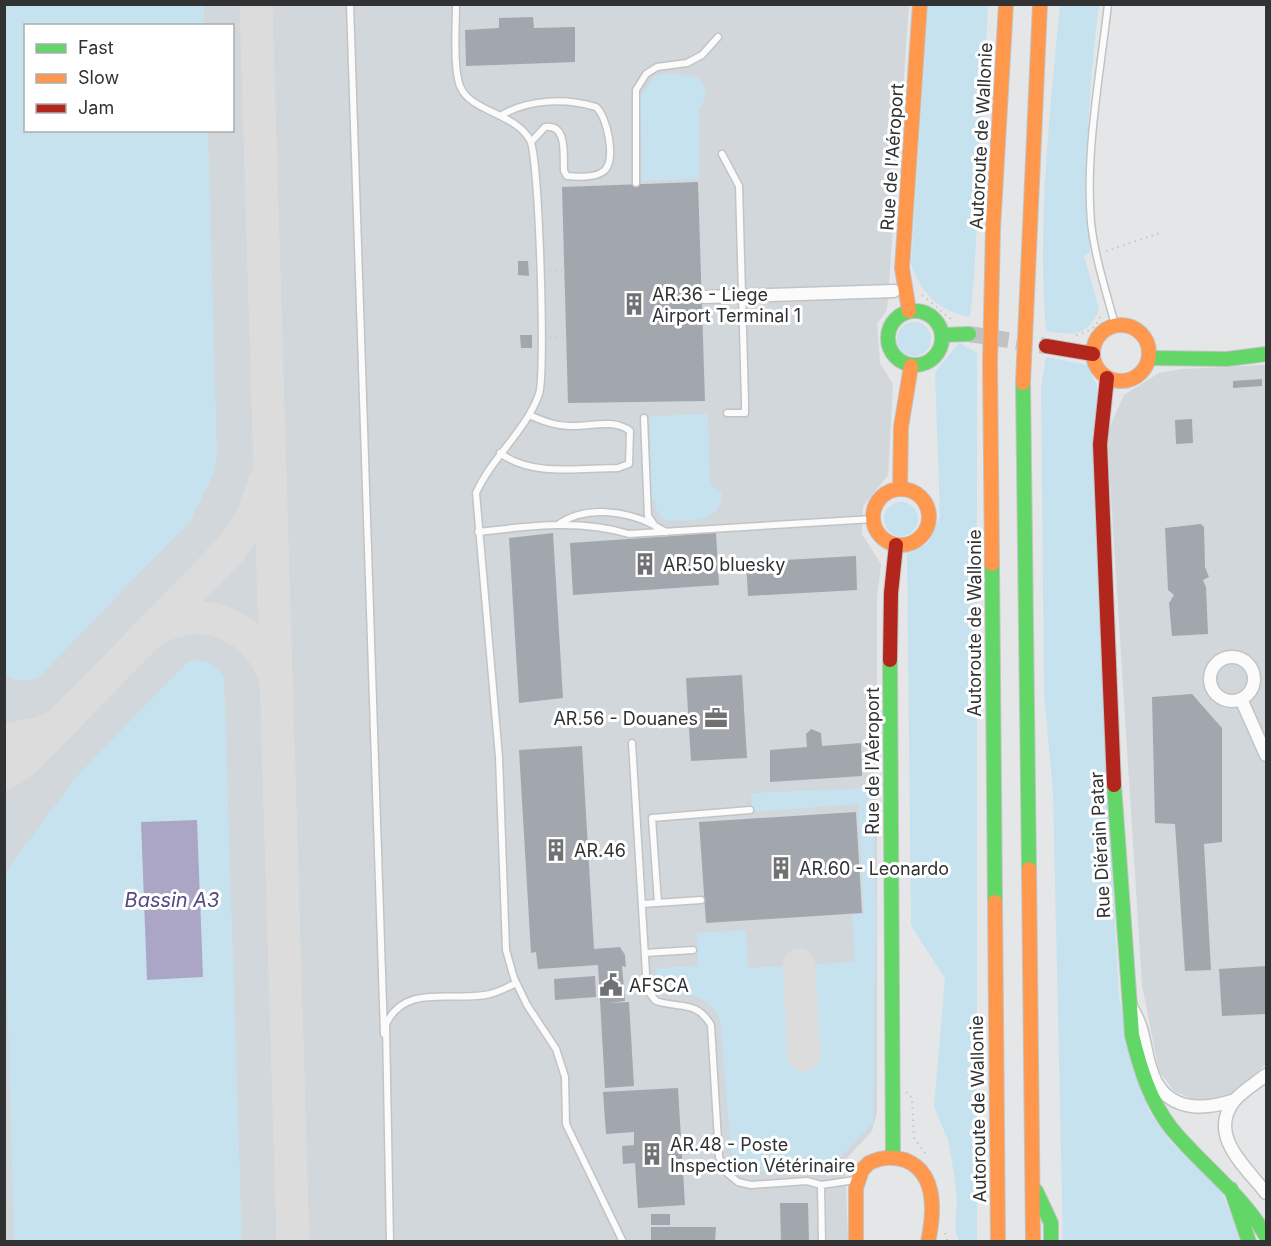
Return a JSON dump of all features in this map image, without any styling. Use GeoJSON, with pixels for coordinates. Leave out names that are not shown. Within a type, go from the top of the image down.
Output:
{"type":"FeatureCollection","features":[{"type":"Feature","properties":{"kind":"main road","name":"Rue de l'Aéroport"},"geometry":{"type":"LineString","coordinates":[[909,311],[900,290],[920,4]]}},
{"type":"Feature","properties":{"kind":"main road","name":"Autoroute de Wallonie"},"geometry":{"type":"LineString","coordinates":[[998,1242],[990,363],[993,228],[1006,4]]}},
{"type":"Feature","properties":{"kind":"main road"},"geometry":{"type":"LineString","coordinates":[[1033,1242],[1023,364],[1040,4]]}},
{"type":"Feature","properties":{"kind":"main road"},"geometry":{"type":"LineString","coordinates":[[909,311],[921,311],[931,316],[942,335],[937,354],[921,365],[910,366],[900,362],[892,355],[887,334],[891,323],[909,311]]}},
{"type":"Feature","properties":{"kind":"main road"},"geometry":{"type":"LineString","coordinates":[[1126,324],[1136,328],[1144,336],[1149,347],[1149,358],[1141,373],[1126,381],[1107,378],[1095,364],[1093,354],[1098,336],[1115,325],[1126,324]]}},
{"type":"Feature","properties":{"kind":"main road"},"geometry":{"type":"LineString","coordinates":[[942,335],[969,334]]}},
{"type":"Feature","properties":{"kind":"main road"},"geometry":{"type":"LineString","coordinates":[[1047,346],[1093,354]]}},
{"type":"Feature","properties":{"kind":"main road"},"geometry":{"type":"LineString","coordinates":[[1149,358],[1227,359],[1266,354]]}},
{"type":"Feature","properties":{"kind":"main road"},"geometry":{"type":"LineString","coordinates":[[900,489],[898,466],[903,403],[910,366]]}},
{"type":"Feature","properties":{"kind":"main road","name":"Rue Diérain Patar"},"geometry":{"type":"LineString","coordinates":[[1107,378],[1106,406],[1100,444],[1116,828],[1128,1003],[1139,1066],[1159,1111],[1184,1142],[1249,1208],[1266,1236]]}},
{"type":"Feature","properties":{"kind":"main road","name":"Rue Diérain Patar"},"geometry":{"type":"LineString","coordinates":[[1106,406],[1126,381]]}},
{"type":"Feature","properties":{"kind":"main road"},"geometry":{"type":"LineString","coordinates":[[900,489],[910,491],[926,504],[928,524],[916,540],[896,545],[880,536],[873,519],[880,498],[900,489]]}},
{"type":"Feature","properties":{"kind":"main road","name":"Rue de l'Aéroport"},"geometry":{"type":"LineString","coordinates":[[893,1156],[889,701],[891,593],[896,545]]}},
{"type":"Feature","properties":{"kind":"main road"},"geometry":{"type":"LineString","coordinates":[[856,1242],[858,1179],[872,1162],[893,1156],[913,1162],[927,1178],[930,1187],[928,1242]]}},
{"type":"Feature","properties":{"kind":"main road"},"geometry":{"type":"LineString","coordinates":[[1032,1182],[1051,1223],[1052,1242]]}},
{"type":"Feature","properties":{"kind":"main road"},"geometry":{"type":"LineString","coordinates":[[1231,1189],[1249,1242]]}},
{"type":"Feature","properties":{"kind":"street"},"geometry":{"type":"LineString","coordinates":[[705,297],[900,290]]}},
{"type":"Feature","properties":{"kind":"street"},"geometry":{"type":"LineString","coordinates":[[1241,699],[1266,755]]}},
{"type":"Feature","properties":{"kind":"street"},"geometry":{"type":"LineString","coordinates":[[1128,1003],[1141,1022],[1156,1083],[1171,1098],[1198,1108],[1214,1107],[1235,1100]]}},
{"type":"Feature","properties":{"kind":"street"},"geometry":{"type":"LineString","coordinates":[[1266,1074],[1235,1100],[1228,1112],[1228,1144],[1236,1159],[1266,1192]]}},
{"type":"Feature","properties":{"kind":"lane"},"geometry":{"type":"LineString","coordinates":[[350,4],[390,1242]]}},
{"type":"Feature","properties":{"kind":"lane"},"geometry":{"type":"LineString","coordinates":[[456,4],[460,86],[471,100],[515,123],[531,142],[535,160],[540,259],[542,360],[540,392],[529,415],[484,473],[476,493],[499,757],[506,950],[516,983],[526,1005],[556,1049],[565,1077],[566,1124],[623,1242]]}},
{"type":"Feature","properties":{"kind":"lane"},"geometry":{"type":"LineString","coordinates":[[1108,4],[1092,153],[1091,221],[1096,254],[1115,325]]}},
{"type":"Feature","properties":{"kind":"lane"},"geometry":{"type":"LineString","coordinates":[[636,183],[636,90],[646,74],[657,67],[687,63],[702,55],[718,37]]}},
{"type":"Feature","properties":{"kind":"lane"},"geometry":{"type":"LineString","coordinates":[[502,115],[517,106],[536,103],[568,102],[596,107],[606,121],[608,162],[605,170],[599,174],[567,176],[564,171],[562,136],[558,129],[552,126],[544,127],[531,142]]}},
{"type":"Feature","properties":{"kind":"lane"},"geometry":{"type":"LineString","coordinates":[[722,154],[739,186],[745,413],[727,414]]}},
{"type":"Feature","properties":{"kind":"lane"},"geometry":{"type":"LineString","coordinates":[[500,453],[514,463],[534,469],[618,468],[629,464],[630,431],[622,425],[549,424],[529,415]]}},
{"type":"Feature","properties":{"kind":"lane"},"geometry":{"type":"LineString","coordinates":[[644,418],[648,516],[655,526]]}},
{"type":"Feature","properties":{"kind":"lane"},"geometry":{"type":"LineString","coordinates":[[558,524],[572,515],[626,514],[666,532]]}},
{"type":"Feature","properties":{"kind":"lane"},"geometry":{"type":"LineString","coordinates":[[478,532],[558,524],[602,526],[629,534],[873,519]]}},
{"type":"Feature","properties":{"kind":"lane"},"geometry":{"type":"LineString","coordinates":[[632,743],[647,990],[651,997],[666,1004],[692,1006],[704,1014],[711,1025],[719,1156],[726,1172],[738,1182],[751,1185],[807,1181],[821,1185],[858,1179]]}},
{"type":"Feature","properties":{"kind":"lane"},"geometry":{"type":"LineString","coordinates":[[658,903],[652,819],[750,810]]}},
{"type":"Feature","properties":{"kind":"lane"},"geometry":{"type":"LineString","coordinates":[[642,904],[701,900]]}},
{"type":"Feature","properties":{"kind":"lane"},"geometry":{"type":"LineString","coordinates":[[645,953],[693,950]]}},
{"type":"Feature","properties":{"kind":"lane"},"geometry":{"type":"LineString","coordinates":[[384,1034],[390,1015],[404,1002],[413,999],[491,994],[516,983]]}},
{"type":"Feature","properties":{"kind":"lane"},"geometry":{"type":"LineString","coordinates":[[821,1185],[822,1242]]}},
{"type":"Feature","properties":{"kind":"path"},"geometry":{"type":"LineString","coordinates":[[900,290],[915,286],[951,320],[960,322]]}},
{"type":"Feature","properties":{"kind":"shaded area"},"geometry":{"type":"Polygon","coordinates":[[[5,4],[204,5],[204,24],[24,24],[24,132],[208,132],[217,453],[214,473],[190,521],[39,677],[17,680],[4,674],[5,4]]]}},
{"type":"Feature","properties":{"kind":"shaded area"},"geometry":{"type":"Polygon","coordinates":[[[1060,4],[1099,5],[1088,128],[1087,190],[1090,252],[1084,256],[1099,310],[1089,326],[1084,330],[1071,333],[1046,331],[1044,290],[1046,168],[1060,4]]]}},
{"type":"Feature","properties":{"kind":"shaded area"},"geometry":{"type":"Polygon","coordinates":[[[5,5],[909,5],[887,310],[877,324],[880,363],[893,384],[888,475],[863,506],[862,534],[881,564],[877,598],[877,1112],[872,1131],[845,1160],[848,1241],[5,1242],[5,5]]]}},
{"type":"Feature","properties":{"kind":"shaded area"},"geometry":{"type":"Polygon","coordinates":[[[928,5],[988,5],[974,279],[970,317],[940,306],[933,300],[920,284],[911,264],[928,5]]]}},
{"type":"Feature","properties":{"kind":"shaded area"},"geometry":{"type":"Polygon","coordinates":[[[673,73],[699,78],[707,93],[699,112],[699,179],[642,181],[640,98],[654,76],[673,73]]]}},
{"type":"Feature","properties":{"kind":"shaded area"},"geometry":{"type":"Polygon","coordinates":[[[914,322],[926,327],[931,339],[926,351],[914,356],[902,351],[897,339],[902,327],[914,322]]]}},
{"type":"Feature","properties":{"kind":"shaded area"},"geometry":{"type":"Polygon","coordinates":[[[959,343],[977,353],[977,1242],[959,1241],[955,1229],[957,1201],[954,1174],[948,1140],[934,1107],[945,979],[911,925],[907,555],[928,543],[940,517],[935,372],[959,343]]]}},
{"type":"Feature","properties":{"kind":"shaded area"},"geometry":{"type":"Polygon","coordinates":[[[1046,357],[1087,365],[1097,386],[1104,721],[1119,996],[1133,1068],[1149,1112],[1170,1141],[1221,1191],[1243,1241],[1063,1241],[1053,792],[1044,694],[1041,387],[1046,357]]]}},
{"type":"Feature","properties":{"kind":"shaded area"},"geometry":{"type":"Polygon","coordinates":[[[1266,365],[1266,1064],[1232,1095],[1202,1103],[1174,1091],[1159,1071],[1142,985],[1107,433],[1124,395],[1159,373],[1182,369],[1266,365]]]}},
{"type":"Feature","properties":{"kind":"shaded area"},"geometry":{"type":"Polygon","coordinates":[[[708,414],[710,484],[722,493],[720,503],[716,510],[703,518],[668,521],[658,513],[655,500],[651,500],[650,416],[708,414]]]}},
{"type":"Feature","properties":{"kind":"shaded area"},"geometry":{"type":"Polygon","coordinates":[[[901,502],[913,507],[918,519],[913,531],[901,536],[889,531],[884,519],[889,507],[901,502]]]}},
{"type":"Feature","properties":{"kind":"shaded area"},"geometry":{"type":"Polygon","coordinates":[[[197,660],[213,665],[224,677],[242,1241],[14,1241],[5,911],[7,870],[77,776],[186,663],[197,660]]]}},
{"type":"Feature","properties":{"kind":"shaded area"},"geometry":{"type":"Polygon","coordinates":[[[872,788],[876,912],[873,1123],[833,1165],[747,1173],[736,1167],[731,1151],[720,1019],[709,1004],[697,997],[664,992],[658,985],[656,968],[698,966],[697,933],[746,930],[748,968],[855,962],[852,914],[864,913],[858,804],[753,812],[751,793],[872,788]]]}},
{"type":"Feature","properties":{"kind":"water","name":"Bassin A3"},"geometry":{"type":"Polygon","coordinates":[[[197,820],[203,977],[147,980],[141,822],[197,820]]]}},
{"type":"Feature","properties":{"kind":"building"},"geometry":{"type":"Polygon","coordinates":[[[533,17],[534,28],[575,27],[575,62],[466,66],[465,30],[499,28],[499,18],[533,17]]]}},
{"type":"Feature","properties":{"kind":"building","name":"AR.36 - Liege Airport Terminal 1"},"geometry":{"type":"Polygon","coordinates":[[[698,182],[705,401],[568,403],[562,187],[698,182]]]}},
{"type":"Feature","properties":{"kind":"building"},"geometry":{"type":"Polygon","coordinates":[[[518,261],[528,261],[529,276],[518,275],[518,261]]]}},
{"type":"Feature","properties":{"kind":"building"},"geometry":{"type":"Polygon","coordinates":[[[520,335],[532,335],[532,348],[521,348],[520,335]]]}},
{"type":"Feature","properties":{"kind":"building"},"geometry":{"type":"Polygon","coordinates":[[[1262,379],[1262,386],[1233,388],[1233,381],[1262,379]]]}},
{"type":"Feature","properties":{"kind":"building"},"geometry":{"type":"Polygon","coordinates":[[[1192,419],[1193,443],[1176,444],[1175,420],[1192,419]]]}},
{"type":"Feature","properties":{"kind":"building"},"geometry":{"type":"Polygon","coordinates":[[[1201,524],[1204,527],[1205,567],[1209,577],[1203,580],[1206,587],[1208,634],[1172,636],[1169,603],[1174,595],[1168,590],[1165,528],[1201,524]]]}},
{"type":"Feature","properties":{"kind":"building"},"geometry":{"type":"Polygon","coordinates":[[[553,533],[563,698],[519,703],[509,538],[553,533]]]}},
{"type":"Feature","properties":{"kind":"building","name":"AR.50 bluesky"},"geometry":{"type":"Polygon","coordinates":[[[716,533],[719,585],[573,595],[570,543],[716,533]]]}},
{"type":"Feature","properties":{"kind":"building"},"geometry":{"type":"Polygon","coordinates":[[[856,556],[857,590],[748,596],[746,562],[856,556]]]}},
{"type":"Feature","properties":{"kind":"building","name":"AR.56 - Douanes"},"geometry":{"type":"Polygon","coordinates":[[[742,675],[747,758],[691,761],[686,678],[742,675]]]}},
{"type":"Feature","properties":{"kind":"building"},"geometry":{"type":"Polygon","coordinates":[[[1192,694],[1222,728],[1222,842],[1204,844],[1211,970],[1185,971],[1175,824],[1155,823],[1152,697],[1192,694]]]}},
{"type":"Feature","properties":{"kind":"building"},"geometry":{"type":"Polygon","coordinates":[[[811,729],[821,733],[822,746],[861,743],[862,776],[770,782],[770,750],[807,747],[806,734],[811,729]]]}},
{"type":"Feature","properties":{"kind":"building","name":"AR.46"},"geometry":{"type":"Polygon","coordinates":[[[582,746],[594,949],[620,947],[625,955],[626,967],[622,966],[625,1001],[609,1003],[629,1002],[634,1086],[605,1088],[598,965],[538,969],[536,952],[531,953],[519,750],[582,746]]]}},
{"type":"Feature","properties":{"kind":"building","name":"AR.60 - Leonardo"},"geometry":{"type":"Polygon","coordinates":[[[856,812],[862,913],[706,923],[699,822],[856,812]]]}},
{"type":"Feature","properties":{"kind":"building"},"geometry":{"type":"Polygon","coordinates":[[[1266,966],[1266,1014],[1222,1016],[1219,969],[1266,966]]]}},
{"type":"Feature","properties":{"kind":"building"},"geometry":{"type":"Polygon","coordinates":[[[595,976],[596,997],[555,1000],[554,979],[595,976]]]}},
{"type":"Feature","properties":{"kind":"building","name":"AR.48 - Poste Inspection Vétérinaire"},"geometry":{"type":"Polygon","coordinates":[[[678,1088],[685,1205],[638,1208],[635,1163],[623,1164],[622,1146],[634,1145],[634,1132],[606,1134],[603,1092],[678,1088]]]}},
{"type":"Feature","properties":{"kind":"building"},"geometry":{"type":"Polygon","coordinates":[[[780,1203],[808,1203],[809,1242],[781,1242],[780,1203]]]}},
{"type":"Feature","properties":{"kind":"building"},"geometry":{"type":"Polygon","coordinates":[[[651,1214],[670,1214],[670,1225],[651,1225],[651,1214]]]}},
{"type":"Feature","properties":{"kind":"building"},"geometry":{"type":"Polygon","coordinates":[[[651,1227],[716,1227],[715,1242],[654,1242],[651,1241],[651,1227]]]}},
{"type":"Feature","properties":{"kind":"taxiway"},"geometry":{"type":"LineString","coordinates":[[256,4],[293,1242]]}},
{"type":"Feature","properties":{"kind":"taxiway"},"geometry":{"type":"LineString","coordinates":[[4,774],[23,762],[230,550],[251,520],[265,481]]}},
{"type":"Feature","properties":{"kind":"taxiway"},"geometry":{"type":"LineString","coordinates":[[154,631],[172,622],[191,618],[209,619],[226,624],[243,633],[256,645],[267,660],[275,678]]}},
{"type":"Feature","properties":{"kind":"taxiway"},"geometry":{"type":"LineString","coordinates":[[4,740],[38,734],[55,727]]}},
{"type":"Feature","properties":{"kind":"taxiway"},"geometry":{"type":"LineString","coordinates":[[799,965],[804,1055]]}},
{"type":"Feature","properties":{"kind":"tunnel"},"geometry":{"type":"LineString","coordinates":[[969,334],[1046,346]]}},
{"type":"Feature","properties":{"kind":"traffic: fast"},"geometry":{"type":"LineString","coordinates":[[910,311],[920,311],[930,315],[938,323],[942,338],[938,353],[930,361],[920,365],[910,365],[900,361],[892,353],[888,343],[888,333],[892,323],[900,315],[910,311]]}},
{"type":"Feature","properties":{"kind":"traffic: fast"},"geometry":{"type":"LineString","coordinates":[[942,335],[969,334]]}},
{"type":"Feature","properties":{"kind":"traffic: fast"},"geometry":{"type":"LineString","coordinates":[[1149,358],[1227,359],[1266,354]]}},
{"type":"Feature","properties":{"kind":"traffic: fast"},"geometry":{"type":"LineString","coordinates":[[1023,383],[1029,869]]}},
{"type":"Feature","properties":{"kind":"traffic: fast"},"geometry":{"type":"LineString","coordinates":[[992,564],[995,902]]}},
{"type":"Feature","properties":{"kind":"traffic: fast"},"geometry":{"type":"LineString","coordinates":[[890,660],[893,1157]]}},
{"type":"Feature","properties":{"kind":"traffic: fast"},"geometry":{"type":"LineString","coordinates":[[1114,785],[1132,1035],[1142,1072],[1157,1107],[1171,1128],[1245,1206],[1266,1236]]}},
{"type":"Feature","properties":{"kind":"traffic: fast"},"geometry":{"type":"LineString","coordinates":[[1231,1189],[1249,1242]]}},
{"type":"Feature","properties":{"kind":"traffic: fast"},"geometry":{"type":"LineString","coordinates":[[1036,1191],[1051,1223],[1051,1242]]}},
{"type":"Feature","properties":{"kind":"traffic: slow"},"geometry":{"type":"LineString","coordinates":[[909,311],[902,268],[920,4]]}},
{"type":"Feature","properties":{"kind":"traffic: slow"},"geometry":{"type":"LineString","coordinates":[[992,564],[990,363],[993,228],[1006,4]]}},
{"type":"Feature","properties":{"kind":"traffic: slow"},"geometry":{"type":"LineString","coordinates":[[1023,383],[1040,4]]}},
{"type":"Feature","properties":{"kind":"traffic: slow"},"geometry":{"type":"LineString","coordinates":[[1115,325],[1127,325],[1141,333],[1149,347],[1149,353],[1147,364],[1141,373],[1127,381],[1115,381],[1098,369],[1093,359],[1093,347],[1105,330],[1115,325]]}},
{"type":"Feature","properties":{"kind":"traffic: slow"},"geometry":{"type":"LineString","coordinates":[[900,489],[901,427],[911,366]]}},
{"type":"Feature","properties":{"kind":"traffic: slow"},"geometry":{"type":"LineString","coordinates":[[901,489],[912,491],[921,497],[927,506],[929,517],[927,528],[921,537],[912,543],[901,545],[890,543],[881,537],[875,528],[873,517],[875,506],[881,497],[890,491],[901,489]]}},
{"type":"Feature","properties":{"kind":"traffic: slow"},"geometry":{"type":"LineString","coordinates":[[1029,869],[1033,1242]]}},
{"type":"Feature","properties":{"kind":"traffic: slow"},"geometry":{"type":"LineString","coordinates":[[995,902],[998,1242]]}},
{"type":"Feature","properties":{"kind":"traffic: slow"},"geometry":{"type":"LineString","coordinates":[[856,1242],[856,1188],[862,1170],[869,1163],[882,1158],[905,1160],[916,1166],[923,1174],[928,1184],[932,1207],[928,1242]]}},
{"type":"Feature","properties":{"kind":"traffic: jam"},"geometry":{"type":"LineString","coordinates":[[1046,346],[1093,354]]}},
{"type":"Feature","properties":{"kind":"traffic: jam"},"geometry":{"type":"LineString","coordinates":[[1107,378],[1100,444],[1114,785]]}},
{"type":"Feature","properties":{"kind":"traffic: jam"},"geometry":{"type":"LineString","coordinates":[[890,660],[891,593],[896,545]]}},
{"type":"Feature","properties":{"kind":"place","name":"AR.36 - Liege Airport Terminal 1"},"geometry":{"type":"Point","coordinates":[634,304]}},
{"type":"Feature","properties":{"kind":"place","name":"AR.50 bluesky"},"geometry":{"type":"Point","coordinates":[645,564]}},
{"type":"Feature","properties":{"kind":"place","name":"AR.56 - Douanes"},"geometry":{"type":"Point","coordinates":[716,718]}},
{"type":"Feature","properties":{"kind":"place","name":"AR.46"},"geometry":{"type":"Point","coordinates":[556,850]}},
{"type":"Feature","properties":{"kind":"place","name":"AR.60 - Leonardo"},"geometry":{"type":"Point","coordinates":[781,868]}},
{"type":"Feature","properties":{"kind":"place","name":"AFSCA"},"geometry":{"type":"Point","coordinates":[611,985]}},
{"type":"Feature","properties":{"kind":"place","name":"AR.48 - Poste Inspection Vétérinaire"},"geometry":{"type":"Point","coordinates":[652,1154]}}]}
